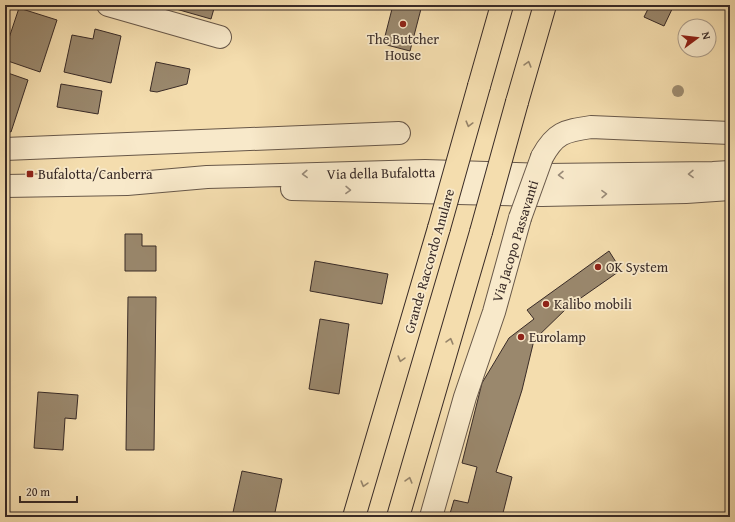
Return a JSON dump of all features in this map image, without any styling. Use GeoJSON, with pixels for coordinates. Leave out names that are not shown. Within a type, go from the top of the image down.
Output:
{"type":"FeatureCollection","features":[{"type":"Feature","properties":{"kind":"highway"},"geometry":{"type":"LineString","coordinates":[[489,5],[490,47]]}},
{"type":"Feature","properties":{"kind":"highway","name":"Grande Raccordo Anulare"},"geometry":{"type":"LineString","coordinates":[[354,517],[439,228],[502,5]]}},
{"type":"Feature","properties":{"kind":"highway"},"geometry":{"type":"LineString","coordinates":[[398,517],[546,5]]}},
{"type":"Feature","properties":{"kind":"street"},"geometry":{"type":"LineString","coordinates":[[120,6],[220,38]]}},
{"type":"Feature","properties":{"kind":"street","name":"Via Jacopo Passavanti"},"geometry":{"type":"LineString","coordinates":[[431,517],[465,397],[494,312],[520,218],[542,157],[549,144],[556,138],[573,130],[591,127],[730,133]]}},
{"type":"Feature","properties":{"kind":"street"},"geometry":{"type":"LineString","coordinates":[[5,149],[399,132]]}},
{"type":"Feature","properties":{"kind":"street","name":"Via della Bufalotta"},"geometry":{"type":"LineString","coordinates":[[5,186],[127,184],[207,176],[425,171],[547,175],[730,172]]}},
{"type":"Feature","properties":{"kind":"street","name":"Via della Bufalotta"},"geometry":{"type":"LineString","coordinates":[[127,184],[170,189],[302,189],[542,195],[686,192],[730,189]]}},
{"type":"Feature","properties":{"kind":"building"},"geometry":{"type":"Polygon","coordinates":[[[162,5],[215,5],[211,19],[162,5]]]}},
{"type":"Feature","properties":{"kind":"building","name":"The Butcher House"},"geometry":{"type":"Polygon","coordinates":[[[393,5],[422,5],[410,51],[383,44],[393,5]]]}},
{"type":"Feature","properties":{"kind":"building"},"geometry":{"type":"Polygon","coordinates":[[[650,5],[674,5],[664,26],[644,17],[650,5]]]}},
{"type":"Feature","properties":{"kind":"building"},"geometry":{"type":"Polygon","coordinates":[[[19,8],[57,20],[40,72],[5,60],[5,50],[19,8]]]}},
{"type":"Feature","properties":{"kind":"building"},"geometry":{"type":"Polygon","coordinates":[[[95,29],[121,36],[111,83],[64,72],[72,35],[93,39],[95,29]]]}},
{"type":"Feature","properties":{"kind":"building"},"geometry":{"type":"Polygon","coordinates":[[[156,62],[190,69],[187,84],[157,92],[150,91],[156,62]]]}},
{"type":"Feature","properties":{"kind":"building"},"geometry":{"type":"Polygon","coordinates":[[[5,72],[28,80],[11,132],[5,130],[5,72]]]}},
{"type":"Feature","properties":{"kind":"building"},"geometry":{"type":"Polygon","coordinates":[[[61,84],[102,91],[98,114],[57,107],[61,84]]]}},
{"type":"Feature","properties":{"kind":"building"},"geometry":{"type":"Polygon","coordinates":[[[125,234],[142,234],[142,246],[156,246],[156,271],[125,271],[125,234]]]}},
{"type":"Feature","properties":{"kind":"building"},"geometry":{"type":"Polygon","coordinates":[[[609,251],[621,270],[568,307],[534,340],[522,390],[496,472],[512,477],[502,517],[449,517],[454,500],[468,503],[477,467],[462,463],[482,383],[509,338],[534,319],[527,310],[609,251]]]}},
{"type":"Feature","properties":{"kind":"building"},"geometry":{"type":"Polygon","coordinates":[[[315,261],[388,274],[382,304],[310,291],[315,261]]]}},
{"type":"Feature","properties":{"kind":"building"},"geometry":{"type":"Polygon","coordinates":[[[128,297],[156,297],[154,450],[126,450],[128,297]]]}},
{"type":"Feature","properties":{"kind":"building"},"geometry":{"type":"Polygon","coordinates":[[[320,319],[349,324],[339,394],[309,389],[320,319]]]}},
{"type":"Feature","properties":{"kind":"building"},"geometry":{"type":"Polygon","coordinates":[[[38,392],[78,395],[76,419],[65,418],[63,450],[34,448],[38,392]]]}},
{"type":"Feature","properties":{"kind":"building"},"geometry":{"type":"Polygon","coordinates":[[[242,471],[282,479],[274,517],[232,517],[242,471]]]}},
{"type":"Feature","properties":{"kind":"place","name":"The Butcher House"},"geometry":{"type":"Point","coordinates":[403,24]}},
{"type":"Feature","properties":{"kind":"place","name":"Bufalotta/Canberra"},"geometry":{"type":"Point","coordinates":[30,174]}},
{"type":"Feature","properties":{"kind":"place","name":"OK System"},"geometry":{"type":"Point","coordinates":[598,267]}},
{"type":"Feature","properties":{"kind":"place","name":"Kalibo mobili"},"geometry":{"type":"Point","coordinates":[546,304]}},
{"type":"Feature","properties":{"kind":"place","name":"Eurolamp"},"geometry":{"type":"Point","coordinates":[521,337]}}]}
